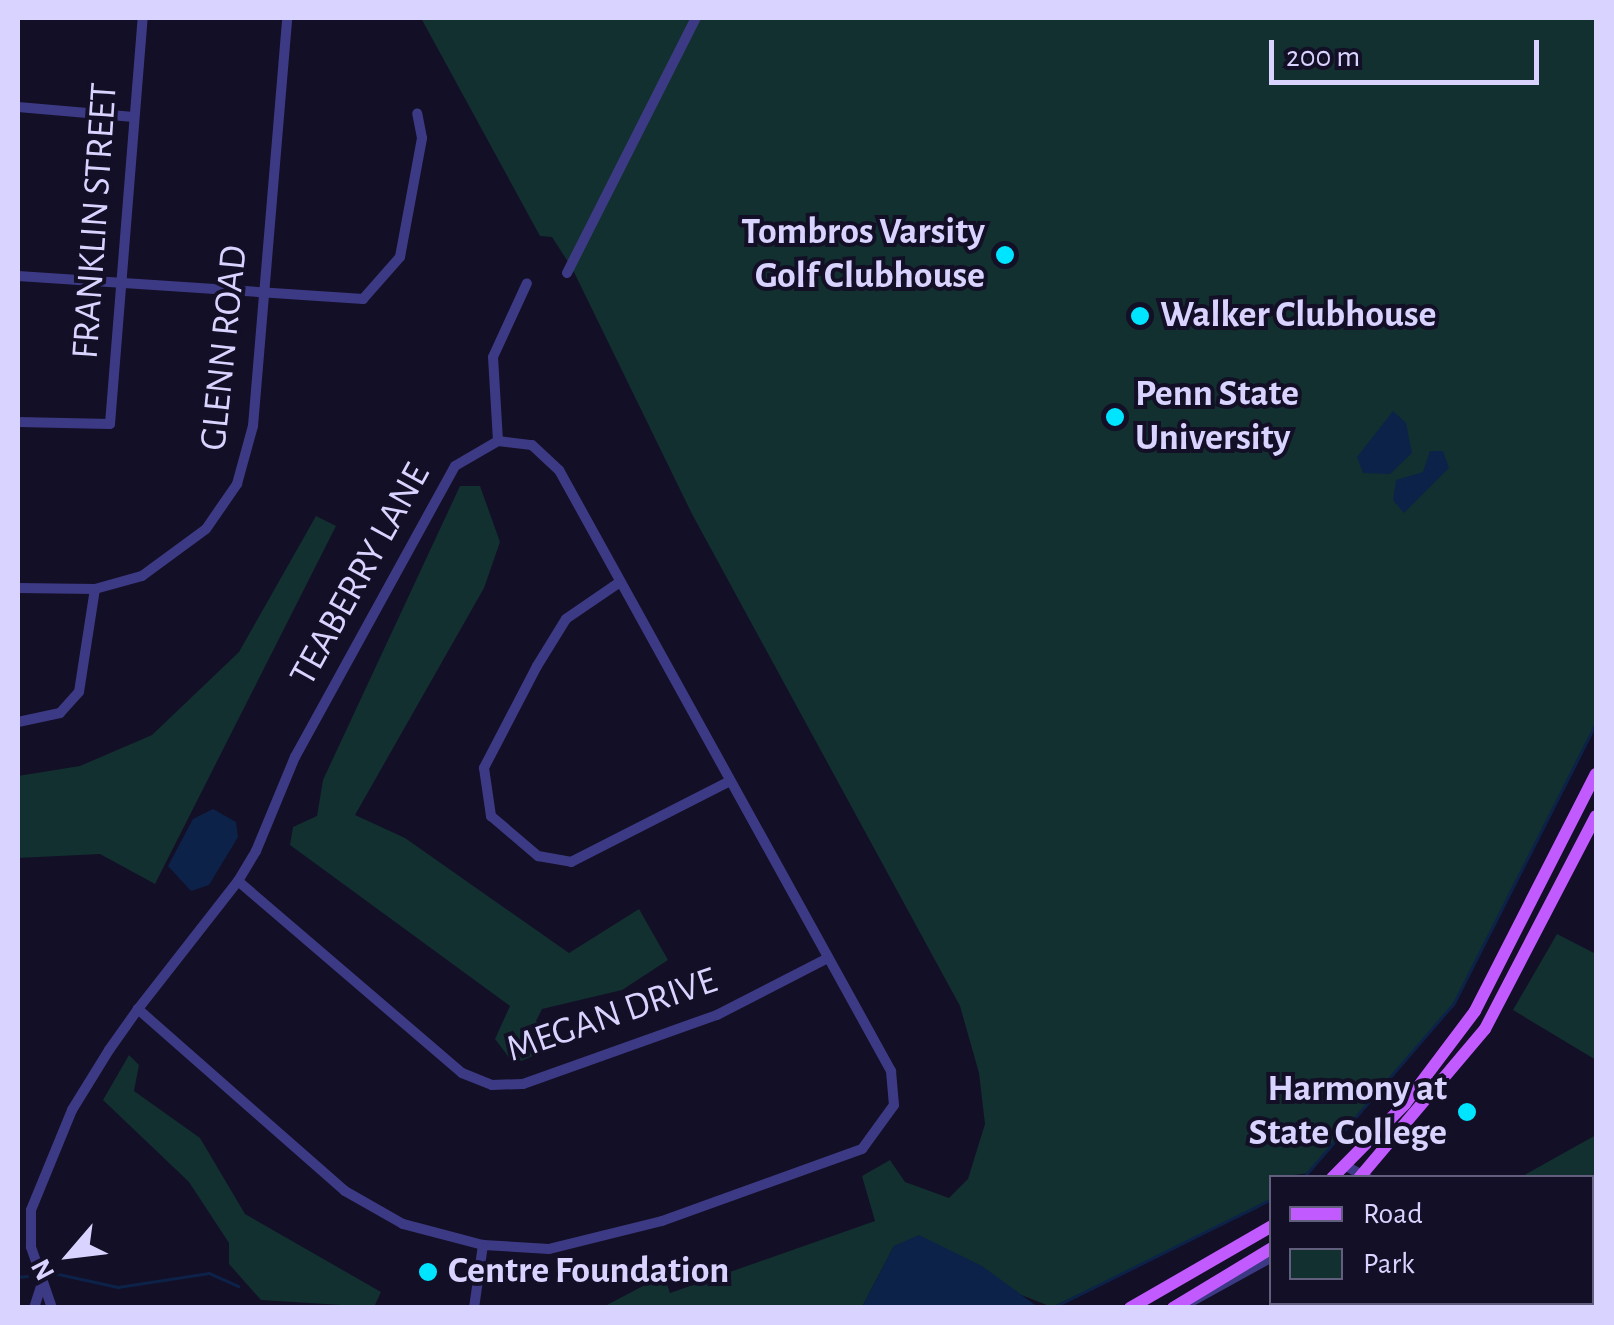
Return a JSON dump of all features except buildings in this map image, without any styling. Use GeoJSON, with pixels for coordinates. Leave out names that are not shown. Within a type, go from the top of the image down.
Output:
{"type":"FeatureCollection","features":[{"type":"Feature","properties":{"kind":"main road"},"geometry":{"type":"LineString","coordinates":[[1348,1172],[1475,1011],[1596,774]]}},
{"type":"Feature","properties":{"kind":"main road"},"geometry":{"type":"LineString","coordinates":[[1365,1175],[1494,1015],[1596,816]]}},
{"type":"Feature","properties":{"kind":"main road"},"geometry":{"type":"LineString","coordinates":[[1130,1308],[1269,1228]]}},
{"type":"Feature","properties":{"kind":"main road"},"geometry":{"type":"LineString","coordinates":[[1175,1308],[1269,1250]]}},
{"type":"Feature","properties":{"kind":"street","name":"FRANKLIN STREET"},"geometry":{"type":"LineString","coordinates":[[18,422],[108,427],[143,18]]}},
{"type":"Feature","properties":{"kind":"street","name":"GLENN ROAD"},"geometry":{"type":"LineString","coordinates":[[18,588],[95,589],[180,553],[237,484],[253,426],[287,18]]}},
{"type":"Feature","properties":{"kind":"street"},"geometry":{"type":"LineString","coordinates":[[566,273],[696,18]]}},
{"type":"Feature","properties":{"kind":"street"},"geometry":{"type":"LineString","coordinates":[[18,107],[134,117]]}},
{"type":"Feature","properties":{"kind":"street"},"geometry":{"type":"LineString","coordinates":[[18,276],[348,303],[388,282],[422,138],[417,113]]}},
{"type":"Feature","properties":{"kind":"street"},"geometry":{"type":"LineString","coordinates":[[138,1009],[345,1190],[404,1224],[482,1245],[549,1249],[624,1234],[878,1138],[892,1115],[893,1078],[555,463],[532,445],[498,441],[494,357],[528,284]]}},
{"type":"Feature","properties":{"kind":"street","name":"TEABERRY LANE"},"geometry":{"type":"LineString","coordinates":[[52,1308],[30,1236],[34,1196],[72,1110],[138,1009],[238,881],[455,466],[498,441]]}},
{"type":"Feature","properties":{"kind":"street"},"geometry":{"type":"LineString","coordinates":[[620,582],[566,619],[537,666],[484,768],[491,816],[538,856],[571,862],[730,781]]}},
{"type":"Feature","properties":{"kind":"street"},"geometry":{"type":"LineString","coordinates":[[18,722],[60,713],[79,692],[95,589]]}},
{"type":"Feature","properties":{"kind":"street","name":"MEGAN DRIVE"},"geometry":{"type":"LineString","coordinates":[[238,881],[462,1074],[492,1085],[522,1084],[718,1015],[828,958]]}},
{"type":"Feature","properties":{"kind":"street"},"geometry":{"type":"LineString","coordinates":[[474,1308],[482,1245]]}},
{"type":"Feature","properties":{"kind":"street"},"geometry":{"type":"LineString","coordinates":[[1175,1308],[1269,1259]]}},
{"type":"Feature","properties":{"kind":"street"},"geometry":{"type":"LineString","coordinates":[[34,1308],[42,1280]]}},
{"type":"Feature","properties":{"kind":"green space","name":"Penn State University"},"geometry":{"type":"Polygon","coordinates":[[[421,18],[1596,18],[1596,723],[1454,1003],[1309,1173],[1269,1175],[1269,1200],[1258,1208],[1052,1307],[894,1246],[862,1307],[603,1307],[664,1275],[670,1293],[875,1221],[862,1176],[890,1160],[905,1182],[949,1198],[968,1179],[985,1124],[979,1073],[960,1006],[692,514],[572,268],[552,237],[540,236],[421,18]]]}},
{"type":"Feature","properties":{"kind":"green space"},"geometry":{"type":"Polygon","coordinates":[[[460,486],[480,486],[500,542],[484,588],[355,815],[405,838],[569,953],[639,909],[668,960],[622,990],[542,1009],[536,1021],[557,1046],[514,1064],[495,1039],[510,1006],[290,845],[293,827],[317,816],[323,780],[460,486]]]}},
{"type":"Feature","properties":{"kind":"green space"},"geometry":{"type":"Polygon","coordinates":[[[316,516],[336,526],[155,884],[100,854],[18,858],[18,776],[80,766],[152,735],[239,652],[316,516]]]}},
{"type":"Feature","properties":{"kind":"green space"},"geometry":{"type":"Polygon","coordinates":[[[1557,934],[1596,954],[1596,1060],[1513,1010],[1557,934]]]}},
{"type":"Feature","properties":{"kind":"green space"},"geometry":{"type":"Polygon","coordinates":[[[129,1055],[139,1065],[134,1091],[200,1138],[245,1214],[381,1292],[374,1307],[261,1300],[229,1264],[229,1243],[189,1182],[103,1100],[129,1055]]]}},
{"type":"Feature","properties":{"kind":"green space"},"geometry":{"type":"Polygon","coordinates":[[[1596,1135],[1596,1247],[1594,1175],[1525,1175],[1596,1135]]]}},
{"type":"Feature","properties":{"kind":"water"},"geometry":{"type":"Polygon","coordinates":[[[1393,411],[1406,423],[1412,453],[1390,474],[1363,473],[1357,457],[1393,411]]]}},
{"type":"Feature","properties":{"kind":"water"},"geometry":{"type":"Polygon","coordinates":[[[1430,451],[1443,451],[1449,468],[1404,513],[1393,500],[1396,480],[1423,472],[1430,451]]]}},
{"type":"Feature","properties":{"kind":"water"},"geometry":{"type":"Polygon","coordinates":[[[213,809],[236,822],[238,837],[209,885],[191,891],[168,866],[193,819],[213,809]]]}},
{"type":"Feature","properties":{"kind":"water"},"geometry":{"type":"Polygon","coordinates":[[[919,1235],[982,1266],[1038,1307],[862,1307],[894,1246],[919,1235]]]}},
{"type":"Feature","properties":{"kind":"waterway"},"geometry":{"type":"LineString","coordinates":[[1306,1175],[1454,1003],[1596,723]]}},
{"type":"Feature","properties":{"kind":"waterway"},"geometry":{"type":"LineString","coordinates":[[1052,1308],[1269,1200]]}},
{"type":"Feature","properties":{"kind":"waterway"},"geometry":{"type":"LineString","coordinates":[[54,1273],[118,1287],[209,1273],[238,1286]]}},
{"type":"Feature","properties":{"kind":"waterway"},"geometry":{"type":"LineString","coordinates":[[18,1277],[27,1276]]}},
{"type":"Feature","properties":{"kind":"place","name":"Tombros Varsity Golf Clubhouse"},"geometry":{"type":"Point","coordinates":[1005,255]}},
{"type":"Feature","properties":{"kind":"place","name":"Walker Clubhouse"},"geometry":{"type":"Point","coordinates":[1140,316]}},
{"type":"Feature","properties":{"kind":"place","name":"Penn State University"},"geometry":{"type":"Point","coordinates":[1115,417]}},
{"type":"Feature","properties":{"kind":"place","name":"Harmony at State College"},"geometry":{"type":"Point","coordinates":[1467,1112]}},
{"type":"Feature","properties":{"kind":"place","name":"Centre Foundation"},"geometry":{"type":"Point","coordinates":[428,1272]}}]}
